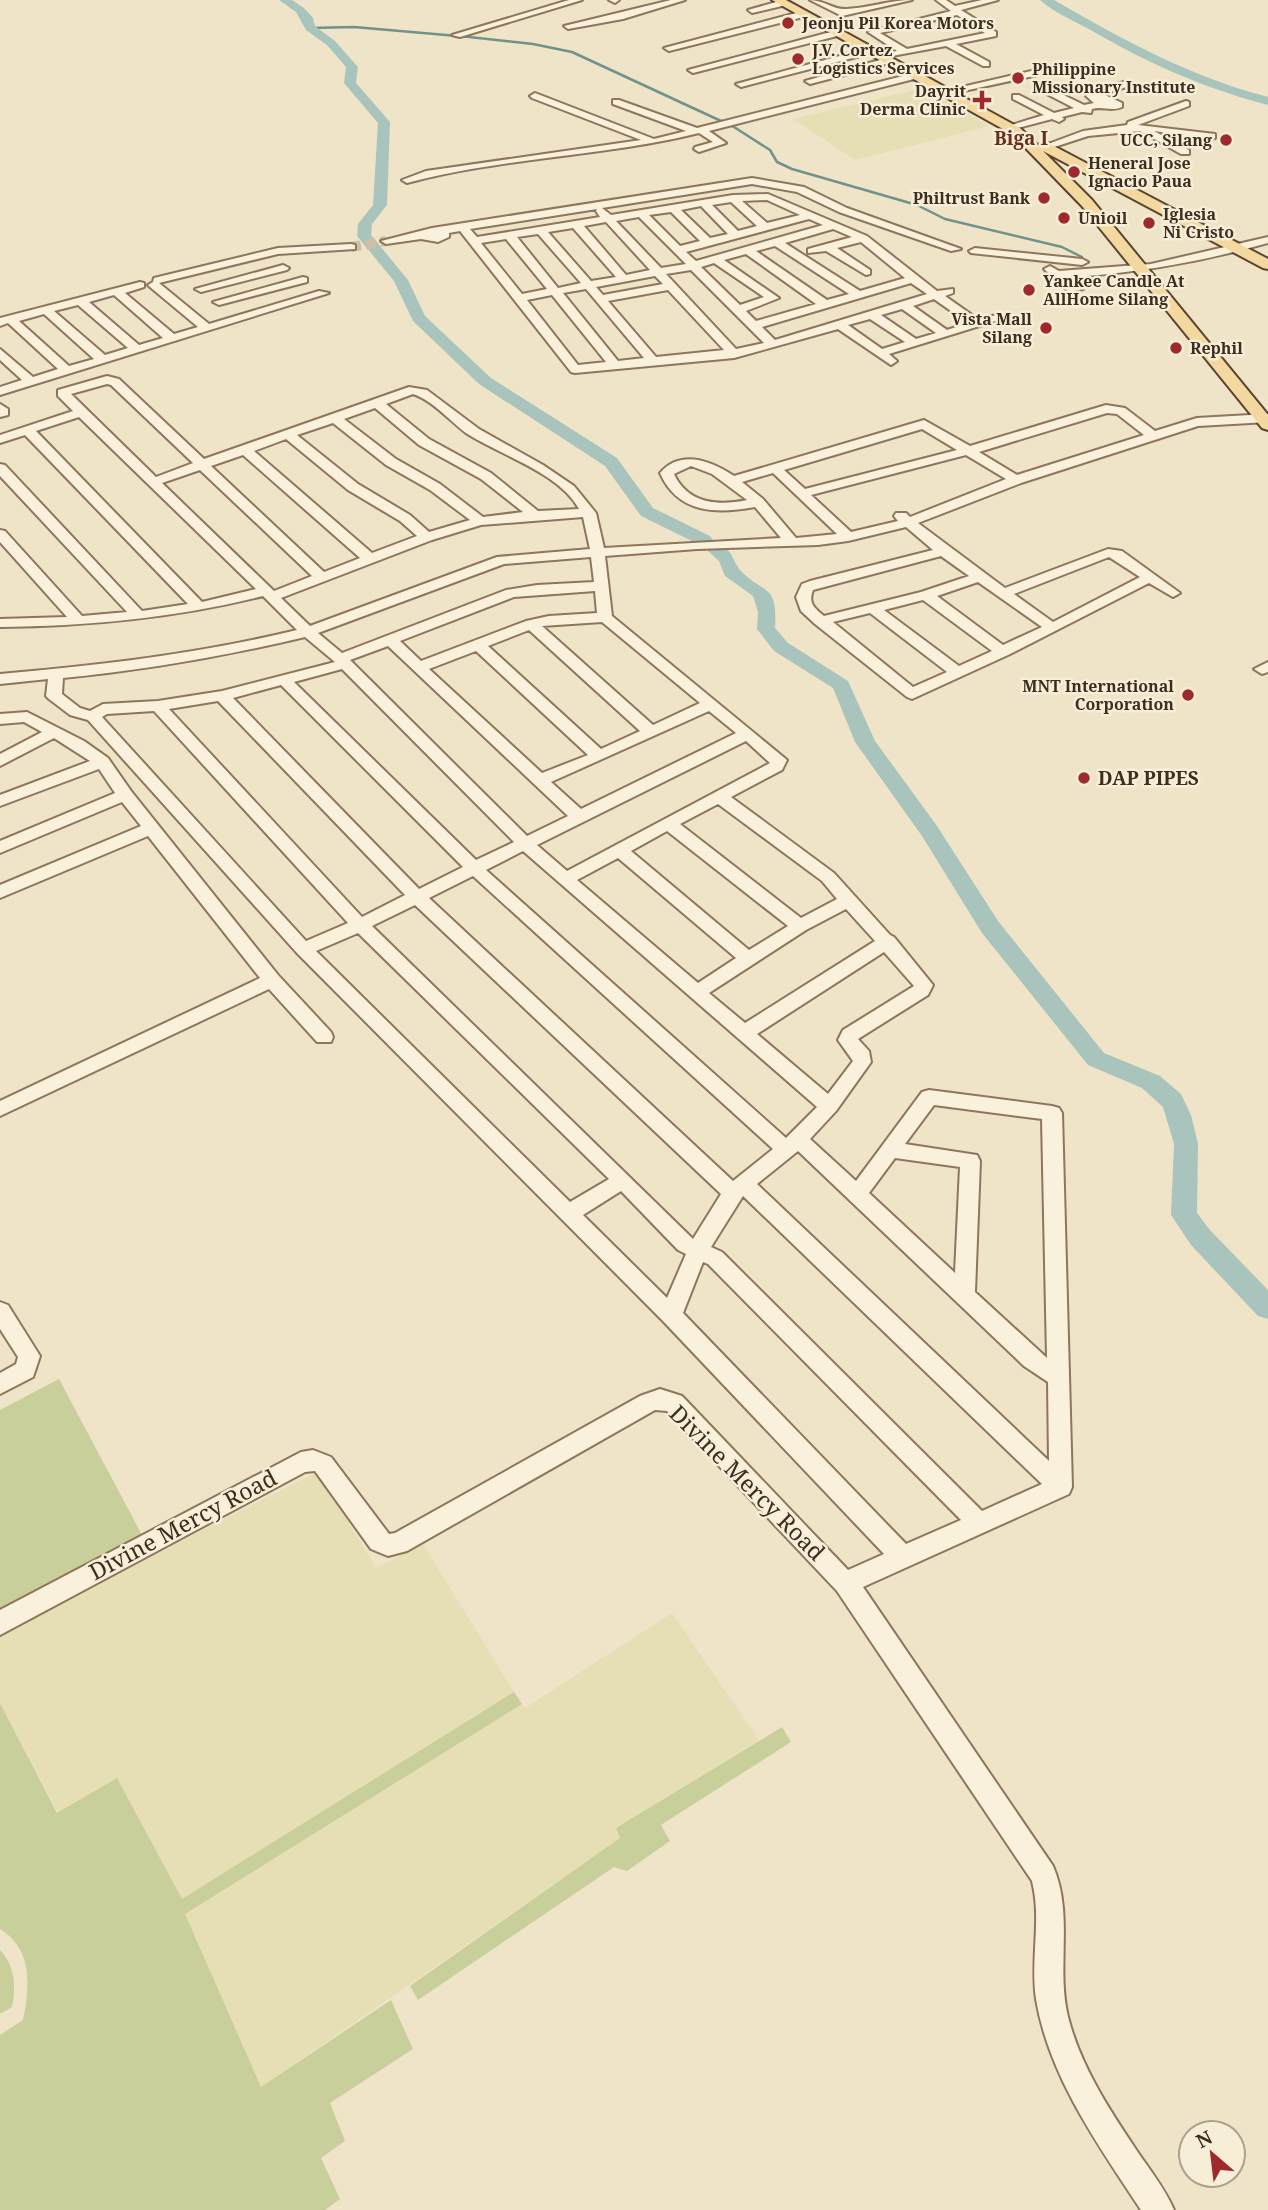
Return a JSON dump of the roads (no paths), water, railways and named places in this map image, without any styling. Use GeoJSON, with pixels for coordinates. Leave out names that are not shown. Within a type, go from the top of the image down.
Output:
{"type":"FeatureCollection","features":[{"type":"Feature","properties":{"kind":"main road"},"geometry":{"type":"LineString","coordinates":[[783,3],[975,110],[1007,125],[1022,136],[1067,181],[1263,417]]}},
{"type":"Feature","properties":{"kind":"main road"},"geometry":{"type":"LineString","coordinates":[[975,110],[978,114],[1100,175],[1268,265]]}},
{"type":"Feature","properties":{"kind":"main road"},"geometry":{"type":"LineString","coordinates":[[1067,181],[1100,175]]}},
{"type":"Feature","properties":{"kind":"street"},"geometry":{"type":"LineString","coordinates":[[457,35],[578,0]]}},
{"type":"Feature","properties":{"kind":"street"},"geometry":{"type":"LineString","coordinates":[[568,26],[623,16],[681,0]]}},
{"type":"Feature","properties":{"kind":"street"},"geometry":{"type":"LineString","coordinates":[[752,10],[813,0],[842,13],[908,0]]}},
{"type":"Feature","properties":{"kind":"street"},"geometry":{"type":"LineString","coordinates":[[827,6],[853,0]]}},
{"type":"Feature","properties":{"kind":"street"},"geometry":{"type":"LineString","coordinates":[[741,84],[994,33],[942,0]]}},
{"type":"Feature","properties":{"kind":"street"},"geometry":{"type":"LineString","coordinates":[[906,52],[872,32],[998,4]]}},
{"type":"Feature","properties":{"kind":"street"},"geometry":{"type":"LineString","coordinates":[[669,48],[804,14]]}},
{"type":"Feature","properties":{"kind":"street"},"geometry":{"type":"LineString","coordinates":[[727,42],[817,21]]}},
{"type":"Feature","properties":{"kind":"street"},"geometry":{"type":"LineString","coordinates":[[693,69],[838,33]]}},
{"type":"Feature","properties":{"kind":"street"},"geometry":{"type":"LineString","coordinates":[[710,73],[849,40]]}},
{"type":"Feature","properties":{"kind":"street"},"geometry":{"type":"LineString","coordinates":[[948,44],[986,64]]}},
{"type":"Feature","properties":{"kind":"street"},"geometry":{"type":"LineString","coordinates":[[810,81],[878,56]]}},
{"type":"Feature","properties":{"kind":"street"},"geometry":{"type":"LineString","coordinates":[[945,92],[1040,72]]}},
{"type":"Feature","properties":{"kind":"street"},"geometry":{"type":"LineString","coordinates":[[407,180],[435,172],[652,142],[915,76]]}},
{"type":"Feature","properties":{"kind":"street"},"geometry":{"type":"LineString","coordinates":[[1007,125],[1081,107],[1097,100],[1093,92],[1127,84]]}},
{"type":"Feature","properties":{"kind":"street"},"geometry":{"type":"LineString","coordinates":[[1046,90],[1081,107],[1110,126],[1178,130],[1211,136]]}},
{"type":"Feature","properties":{"kind":"street"},"geometry":{"type":"LineString","coordinates":[[535,96],[652,142]]}},
{"type":"Feature","properties":{"kind":"street"},"geometry":{"type":"LineString","coordinates":[[1016,97],[1066,122]]}},
{"type":"Feature","properties":{"kind":"street"},"geometry":{"type":"LineString","coordinates":[[616,102],[699,130],[721,142],[699,149]]}},
{"type":"Feature","properties":{"kind":"street"},"geometry":{"type":"LineString","coordinates":[[1045,147],[1186,104]]}},
{"type":"Feature","properties":{"kind":"street"},"geometry":{"type":"LineString","coordinates":[[1077,127],[1088,133]]}},
{"type":"Feature","properties":{"kind":"street"},"geometry":{"type":"LineString","coordinates":[[1144,130],[1185,152]]}},
{"type":"Feature","properties":{"kind":"street"},"geometry":{"type":"LineString","coordinates":[[386,241],[425,235],[433,239],[442,237],[444,233],[439,231],[463,226],[737,181],[767,182],[800,189],[843,210],[955,249],[967,248],[975,254],[1032,260],[1045,265],[1066,288],[1074,290],[1079,287],[1080,276],[1077,270]]}},
{"type":"Feature","properties":{"kind":"street"},"geometry":{"type":"LineString","coordinates":[[768,197],[792,220]]}},
{"type":"Feature","properties":{"kind":"street"},"geometry":{"type":"LineString","coordinates":[[474,241],[733,198],[768,197],[807,216],[889,248],[923,239]]}},
{"type":"Feature","properties":{"kind":"street"},"geometry":{"type":"LineString","coordinates":[[733,198],[765,227]]}},
{"type":"Feature","properties":{"kind":"street"},"geometry":{"type":"LineString","coordinates":[[704,203],[736,235]]}},
{"type":"Feature","properties":{"kind":"street"},"geometry":{"type":"LineString","coordinates":[[594,204],[734,354]]}},
{"type":"Feature","properties":{"kind":"street"},"geometry":{"type":"LineString","coordinates":[[673,208],[708,243]]}},
{"type":"Feature","properties":{"kind":"street"},"geometry":{"type":"LineString","coordinates":[[641,213],[773,345]]}},
{"type":"Feature","properties":{"kind":"street"},"geometry":{"type":"LineString","coordinates":[[678,250],[807,216]]}},
{"type":"Feature","properties":{"kind":"street"},"geometry":{"type":"LineString","coordinates":[[576,224],[624,279]]}},
{"type":"Feature","properties":{"kind":"street"},"geometry":{"type":"LineString","coordinates":[[463,226],[575,369],[734,354],[773,345],[949,290]]}},
{"type":"Feature","properties":{"kind":"street"},"geometry":{"type":"LineString","coordinates":[[520,298],[692,266],[831,226]]}},
{"type":"Feature","properties":{"kind":"street"},"geometry":{"type":"LineString","coordinates":[[541,230],[653,361]]}},
{"type":"Feature","properties":{"kind":"street"},"geometry":{"type":"LineString","coordinates":[[509,236],[615,365]]}},
{"type":"Feature","properties":{"kind":"street"},"geometry":{"type":"LineString","coordinates":[[812,251],[863,238]]}},
{"type":"Feature","properties":{"kind":"street"},"geometry":{"type":"LineString","coordinates":[[975,254],[1040,260],[1077,270],[1235,249],[1268,240]]}},
{"type":"Feature","properties":{"kind":"street"},"geometry":{"type":"LineString","coordinates":[[777,242],[858,295]]}},
{"type":"Feature","properties":{"kind":"street"},"geometry":{"type":"LineString","coordinates":[[156,283],[182,274],[278,251],[351,247]]}},
{"type":"Feature","properties":{"kind":"street"},"geometry":{"type":"LineString","coordinates":[[828,247],[866,272]]}},
{"type":"Feature","properties":{"kind":"street"},"geometry":{"type":"LineString","coordinates":[[889,248],[894,264],[977,324]]}},
{"type":"Feature","properties":{"kind":"street"},"geometry":{"type":"LineString","coordinates":[[747,250],[826,305]]}},
{"type":"Feature","properties":{"kind":"street"},"geometry":{"type":"LineString","coordinates":[[715,259],[773,298],[737,310]]}},
{"type":"Feature","properties":{"kind":"street"},"geometry":{"type":"LineString","coordinates":[[853,276],[894,264]]}},
{"type":"Feature","properties":{"kind":"street"},"geometry":{"type":"LineString","coordinates":[[201,289],[283,268]]}},
{"type":"Feature","properties":{"kind":"street"},"geometry":{"type":"LineString","coordinates":[[182,274],[237,318]]}},
{"type":"Feature","properties":{"kind":"street"},"geometry":{"type":"LineString","coordinates":[[5,321],[140,285],[138,282],[142,279],[154,278],[156,283],[205,327]]}},
{"type":"Feature","properties":{"kind":"street"},"geometry":{"type":"LineString","coordinates":[[752,326],[913,279]]}},
{"type":"Feature","properties":{"kind":"street"},"geometry":{"type":"LineString","coordinates":[[219,302],[303,280]]}},
{"type":"Feature","properties":{"kind":"street"},"geometry":{"type":"LineString","coordinates":[[600,299],[673,286]]}},
{"type":"Feature","properties":{"kind":"street"},"geometry":{"type":"LineString","coordinates":[[116,291],[171,338]]}},
{"type":"Feature","properties":{"kind":"street"},"geometry":{"type":"LineString","coordinates":[[0,391],[323,293]]}},
{"type":"Feature","properties":{"kind":"street"},"geometry":{"type":"LineString","coordinates":[[81,301],[136,349]]}},
{"type":"Feature","properties":{"kind":"street"},"geometry":{"type":"LineString","coordinates":[[903,304],[946,334]]}},
{"type":"Feature","properties":{"kind":"street"},"geometry":{"type":"LineString","coordinates":[[46,310],[102,359]]}},
{"type":"Feature","properties":{"kind":"street"},"geometry":{"type":"LineString","coordinates":[[871,314],[914,343]]}},
{"type":"Feature","properties":{"kind":"street"},"geometry":{"type":"LineString","coordinates":[[880,353],[996,319]]}},
{"type":"Feature","properties":{"kind":"street"},"geometry":{"type":"LineString","coordinates":[[5,321],[66,370]]}},
{"type":"Feature","properties":{"kind":"street"},"geometry":{"type":"LineString","coordinates":[[839,324],[892,361]]}},
{"type":"Feature","properties":{"kind":"street"},"geometry":{"type":"LineString","coordinates":[[0,353],[30,382]]}},
{"type":"Feature","properties":{"kind":"street"},"geometry":{"type":"LineString","coordinates":[[322,578],[112,380],[61,393],[342,662],[524,843],[829,1106]]}},
{"type":"Feature","properties":{"kind":"street"},"geometry":{"type":"LineString","coordinates":[[153,482],[409,390],[423,393],[474,433],[561,483],[589,513],[605,617]]}},
{"type":"Feature","properties":{"kind":"street"},"geometry":{"type":"LineString","coordinates":[[376,402],[424,442],[486,476],[535,515]]}},
{"type":"Feature","properties":{"kind":"street"},"geometry":{"type":"LineString","coordinates":[[0,408],[4,412],[0,414]]}},
{"type":"Feature","properties":{"kind":"street"},"geometry":{"type":"LineString","coordinates":[[804,494],[968,451],[1106,409],[1121,411],[1149,433]]}},
{"type":"Feature","properties":{"kind":"street"},"geometry":{"type":"LineString","coordinates":[[0,439],[81,412]]}},
{"type":"Feature","properties":{"kind":"street"},"geometry":{"type":"LineString","coordinates":[[334,417],[391,462],[435,487],[480,522]]}},
{"type":"Feature","properties":{"kind":"street"},"geometry":{"type":"LineString","coordinates":[[0,679],[185,659],[305,629],[488,564],[517,558],[596,550],[790,540],[846,534],[905,519],[1013,478],[1149,433],[1197,422],[1263,417]]}},
{"type":"Feature","properties":{"kind":"street"},"geometry":{"type":"LineString","coordinates":[[732,481],[920,424],[930,426],[1013,478]]}},
{"type":"Feature","properties":{"kind":"street"},"geometry":{"type":"LineString","coordinates":[[28,430],[198,606]]}},
{"type":"Feature","properties":{"kind":"street"},"geometry":{"type":"LineString","coordinates":[[287,434],[353,487],[405,518],[427,537]]}},
{"type":"Feature","properties":{"kind":"street"},"geometry":{"type":"LineString","coordinates":[[244,449],[371,559]]}},
{"type":"Feature","properties":{"kind":"street"},"geometry":{"type":"LineString","coordinates":[[758,502],[714,510],[705,509],[678,490],[667,473],[671,469],[694,463],[706,465],[758,502],[790,540]]}},
{"type":"Feature","properties":{"kind":"street"},"geometry":{"type":"LineString","coordinates":[[0,468],[138,615]]}},
{"type":"Feature","properties":{"kind":"street"},"geometry":{"type":"LineString","coordinates":[[775,468],[846,534]]}},
{"type":"Feature","properties":{"kind":"street"},"geometry":{"type":"LineString","coordinates":[[0,623],[138,615],[269,594],[322,578],[427,537],[480,522],[535,515],[589,513]]}},
{"type":"Feature","properties":{"kind":"street"},"geometry":{"type":"LineString","coordinates":[[905,519],[943,551],[1052,628]]}},
{"type":"Feature","properties":{"kind":"street"},"geometry":{"type":"LineString","coordinates":[[0,534],[78,620]]}},
{"type":"Feature","properties":{"kind":"street"},"geometry":{"type":"LineString","coordinates":[[943,551],[807,587],[803,597],[806,608],[912,694],[1052,628],[1150,577]]}},
{"type":"Feature","properties":{"kind":"street"},"geometry":{"type":"LineString","coordinates":[[1002,594],[1108,553],[1117,554],[1173,593]]}},
{"type":"Feature","properties":{"kind":"street"},"geometry":{"type":"LineString","coordinates":[[820,621],[926,595],[979,577]]}},
{"type":"Feature","properties":{"kind":"street"},"geometry":{"type":"LineString","coordinates":[[93,716],[103,709],[158,706],[222,695],[284,680],[342,662],[388,639],[511,593],[601,586]]}},
{"type":"Feature","properties":{"kind":"street"},"geometry":{"type":"LineString","coordinates":[[926,595],[1003,652]]}},
{"type":"Feature","properties":{"kind":"street"},"geometry":{"type":"LineString","coordinates":[[0,606],[16,623]]}},
{"type":"Feature","properties":{"kind":"street"},"geometry":{"type":"LineString","coordinates":[[872,608],[958,673]]}},
{"type":"Feature","properties":{"kind":"street"},"geometry":{"type":"LineString","coordinates":[[420,667],[531,624],[549,620],[605,617],[779,760],[776,766],[565,879]]}},
{"type":"Feature","properties":{"kind":"street"},"geometry":{"type":"LineString","coordinates":[[531,624],[651,732]]}},
{"type":"Feature","properties":{"kind":"street"},"geometry":{"type":"LineString","coordinates":[[0,670],[135,660],[305,629]]}},
{"type":"Feature","properties":{"kind":"street"},"geometry":{"type":"LineString","coordinates":[[388,639],[579,817]]}},
{"type":"Feature","properties":{"kind":"street"},"geometry":{"type":"LineString","coordinates":[[478,645],[599,756]]}},
{"type":"Feature","properties":{"kind":"street"},"geometry":{"type":"LineString","coordinates":[[56,672],[54,696],[75,712],[93,716],[303,949],[671,1315],[903,1557]]}},
{"type":"Feature","properties":{"kind":"street"},"geometry":{"type":"LineString","coordinates":[[284,680],[474,868],[792,1144],[857,1194],[1032,1359],[1059,1378]]}},
{"type":"Feature","properties":{"kind":"street"},"geometry":{"type":"LineString","coordinates":[[222,695],[417,897],[1062,1487]]}},
{"type":"Feature","properties":{"kind":"street"},"geometry":{"type":"LineString","coordinates":[[540,780],[599,756],[710,704]]}},
{"type":"Feature","properties":{"kind":"street"},"geometry":{"type":"LineString","coordinates":[[158,706],[360,925],[623,1180],[685,1244],[715,1258],[979,1524]]}},
{"type":"Feature","properties":{"kind":"street"},"geometry":{"type":"LineString","coordinates":[[0,719],[27,718],[102,762],[125,795],[272,980],[324,1037]]}},
{"type":"Feature","properties":{"kind":"street"},"geometry":{"type":"LineString","coordinates":[[0,761],[54,732]]}},
{"type":"Feature","properties":{"kind":"street"},"geometry":{"type":"LineString","coordinates":[[303,949],[360,925],[747,734]]}},
{"type":"Feature","properties":{"kind":"street"},"geometry":{"type":"LineString","coordinates":[[0,802],[102,762]]}},
{"type":"Feature","properties":{"kind":"street"},"geometry":{"type":"LineString","coordinates":[[0,847],[125,795]]}},
{"type":"Feature","properties":{"kind":"street"},"geometry":{"type":"LineString","coordinates":[[671,1315],[698,1249],[738,1189],[792,1144],[829,1106],[864,1059],[847,1040],[850,1035],[922,990],[924,985],[888,941],[828,877],[720,797]]}},
{"type":"Feature","properties":{"kind":"street"},"geometry":{"type":"LineString","coordinates":[[669,824],[800,926]]}},
{"type":"Feature","properties":{"kind":"street"},"geometry":{"type":"LineString","coordinates":[[0,892],[151,828]]}},
{"type":"Feature","properties":{"kind":"street"},"geometry":{"type":"LineString","coordinates":[[178,860],[210,847]]}},
{"type":"Feature","properties":{"kind":"street"},"geometry":{"type":"LineString","coordinates":[[621,850],[748,959]]}},
{"type":"Feature","properties":{"kind":"street"},"geometry":{"type":"LineString","coordinates":[[698,991],[800,926],[849,900]]}},
{"type":"Feature","properties":{"kind":"street"},"geometry":{"type":"LineString","coordinates":[[746,1032],[888,941]]}},
{"type":"Feature","properties":{"kind":"street"},"geometry":{"type":"LineString","coordinates":[[0,1109],[272,980]]}},
{"type":"Feature","properties":{"kind":"street"},"geometry":{"type":"LineString","coordinates":[[857,1194],[929,1097],[1052,1113],[1062,1487]]}},
{"type":"Feature","properties":{"kind":"street"},"geometry":{"type":"LineString","coordinates":[[891,1150],[970,1161],[964,1294]]}},
{"type":"Feature","properties":{"kind":"street"},"geometry":{"type":"LineString","coordinates":[[569,1213],[623,1180]]}},
{"type":"Feature","properties":{"kind":"street"},"geometry":{"type":"LineString","coordinates":[[0,1311],[29,1356],[25,1370],[0,1384]]}},
{"type":"Feature","properties":{"kind":"street","name":"Divine Mercy Road"},"geometry":{"type":"LineString","coordinates":[[0,1623],[301,1462],[313,1460],[323,1464],[379,1541],[388,1545],[398,1543],[648,1403],[660,1399],[674,1403],[845,1583],[1044,1875],[1052,1898],[1053,1917],[1050,1998],[1063,2043],[1090,2101],[1159,2210]]}},
{"type":"Feature","properties":{"kind":"street"},"geometry":{"type":"LineString","coordinates":[[845,1583],[1062,1487]]}},
{"type":"Feature","properties":{"kind":"waterway"},"geometry":{"type":"LineString","coordinates":[[285,0],[300,10],[307,18],[310,28],[331,43],[352,67],[350,83],[384,122],[380,205],[365,224],[364,236],[401,280],[418,318],[485,381],[611,462],[647,512],[704,540]]}},
{"type":"Feature","properties":{"kind":"waterway"},"geometry":{"type":"LineString","coordinates":[[1046,0],[1126,46],[1179,72],[1268,101]]}},
{"type":"Feature","properties":{"kind":"waterway"},"geometry":{"type":"LineString","coordinates":[[310,28],[354,27],[469,37],[533,44],[572,52],[734,127],[770,150],[777,162],[792,169],[917,205],[945,219],[1062,247],[1082,257]]}},
{"type":"Feature","properties":{"kind":"waterway"},"geometry":{"type":"LineString","coordinates":[[715,549],[727,559],[731,572],[761,593],[767,612],[766,629],[781,647],[841,685],[865,742],[930,831],[990,927],[1096,1059],[1151,1082],[1172,1101],[1179,1115],[1186,1144],[1184,1215],[1200,1237],[1268,1308]]}},
{"type":"Feature","properties":{"kind":"tunnel"},"geometry":{"type":"LineString","coordinates":[[351,247],[386,241]]}},
{"type":"Feature","properties":{"kind":"place","name":"Jeonju Pil Korea Motors"},"geometry":{"type":"Point","coordinates":[788,23]}},
{"type":"Feature","properties":{"kind":"place","name":"J.V. Cortez Logistics Services"},"geometry":{"type":"Point","coordinates":[798,59]}},
{"type":"Feature","properties":{"kind":"place","name":"Philippine Missionary Institute"},"geometry":{"type":"Point","coordinates":[1018,78]}},
{"type":"Feature","properties":{"kind":"place","name":"Dayrit Derma Clinic"},"geometry":{"type":"Point","coordinates":[982,100]}},
{"type":"Feature","properties":{"kind":"place","name":"UCC, Silang"},"geometry":{"type":"Point","coordinates":[1226,140]}},
{"type":"Feature","properties":{"kind":"place","name":"Heneral Jose Ignacio Paua"},"geometry":{"type":"Point","coordinates":[1074,172]}},
{"type":"Feature","properties":{"kind":"place","name":"Philtrust Bank"},"geometry":{"type":"Point","coordinates":[1044,198]}},
{"type":"Feature","properties":{"kind":"place","name":"Unioil"},"geometry":{"type":"Point","coordinates":[1064,218]}},
{"type":"Feature","properties":{"kind":"place","name":"Iglesia Ni Cristo"},"geometry":{"type":"Point","coordinates":[1149,223]}},
{"type":"Feature","properties":{"kind":"place","name":"Yankee Candle At AllHome Silang"},"geometry":{"type":"Point","coordinates":[1029,290]}},
{"type":"Feature","properties":{"kind":"place","name":"Vista Mall Silang"},"geometry":{"type":"Point","coordinates":[1046,328]}},
{"type":"Feature","properties":{"kind":"place","name":"Rephil"},"geometry":{"type":"Point","coordinates":[1176,348]}},
{"type":"Feature","properties":{"kind":"place","name":"MNT International Corporation"},"geometry":{"type":"Point","coordinates":[1188,695]}},
{"type":"Feature","properties":{"kind":"place","name":"DAP PIPES"},"geometry":{"type":"Point","coordinates":[1084,778]}},
{"type":"Feature","properties":{"kind":"district","name":"Biga I"},"geometry":{"type":"Point","coordinates":[1021,138]}}]}
